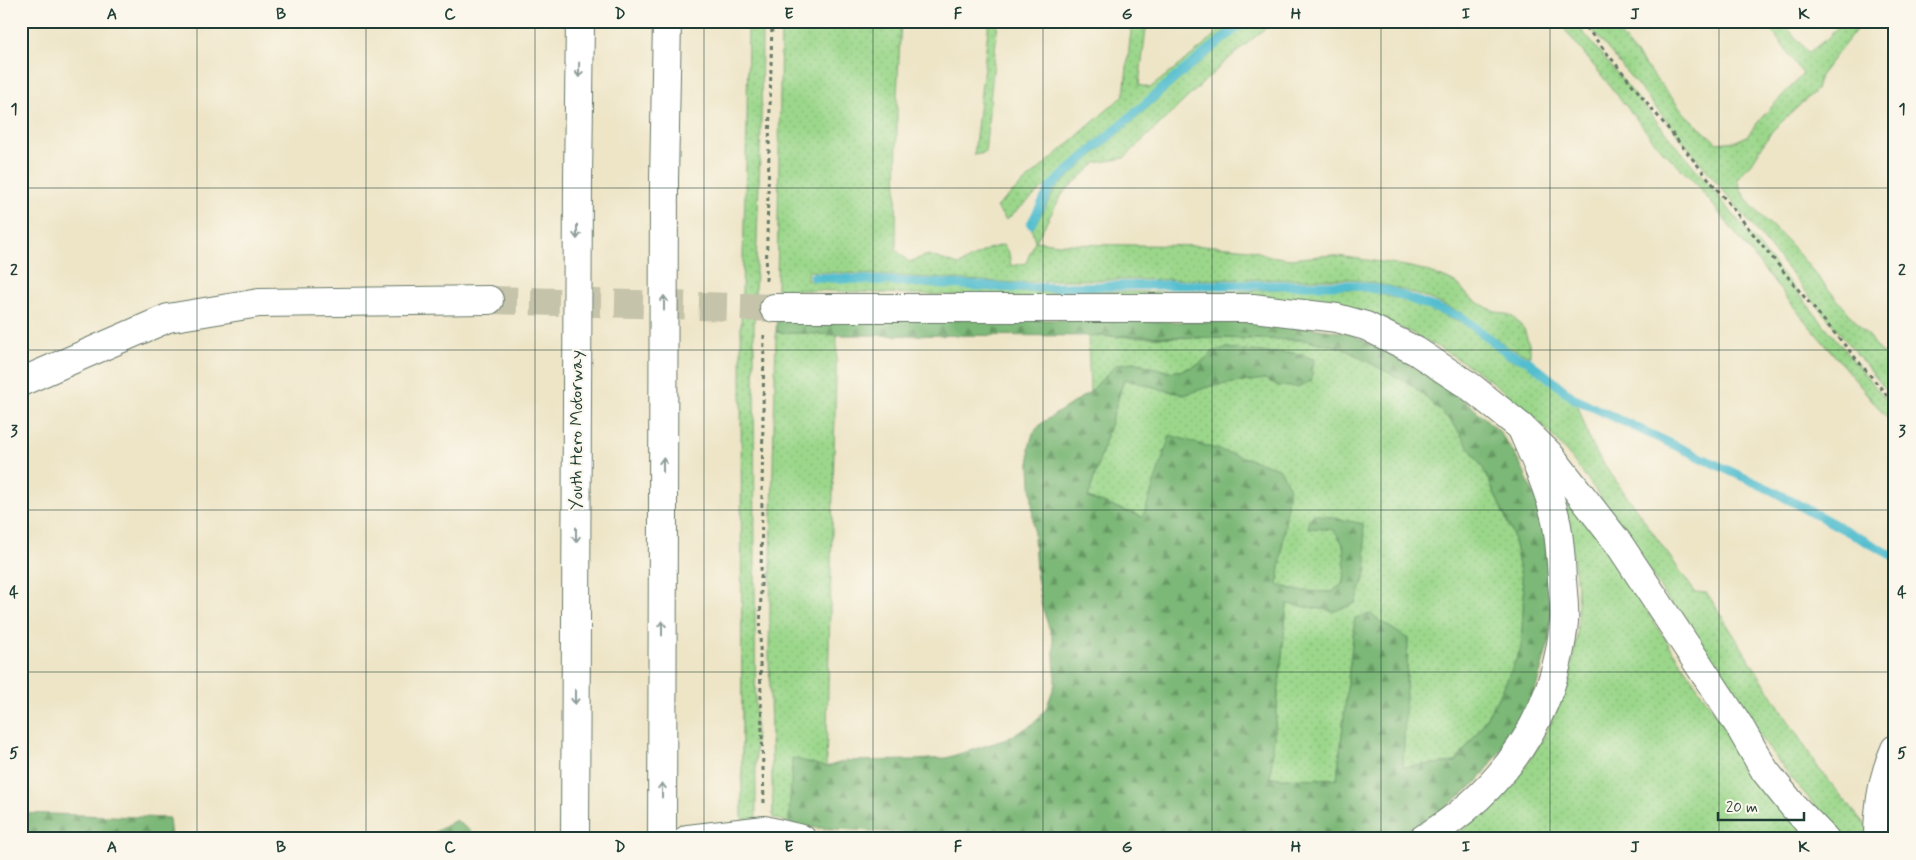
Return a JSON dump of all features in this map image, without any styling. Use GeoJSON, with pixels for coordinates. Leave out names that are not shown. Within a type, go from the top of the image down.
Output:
{"type":"FeatureCollection","features":[{"type":"Feature","properties":{"kind":"main road","name":"Youth Hero Motorway"},"geometry":{"type":"LineString","coordinates":[[575,839],[580,21]]}},
{"type":"Feature","properties":{"kind":"main road"},"geometry":{"type":"LineString","coordinates":[[662,839],[664,190],[667,21]]}},
{"type":"Feature","properties":{"kind":"main road"},"geometry":{"type":"LineString","coordinates":[[770,296],[1253,308],[1337,318],[1366,326],[1416,351],[1471,387],[1549,454],[1619,544],[1738,724],[1766,771],[1794,807],[1825,839]]}},
{"type":"Feature","properties":{"kind":"main road"},"geometry":{"type":"LineString","coordinates":[[21,382],[168,318],[259,303],[490,300]]}},
{"type":"Feature","properties":{"kind":"main road"},"geometry":{"type":"LineString","coordinates":[[1423,839],[1437,830],[1491,786],[1510,764],[1533,728],[1546,701],[1558,662],[1564,620],[1560,549],[1555,517],[1543,477],[1521,428]]}},
{"type":"Feature","properties":{"kind":"main road"},"geometry":{"type":"LineString","coordinates":[[1878,839],[1878,817],[1882,786],[1895,749]]}},
{"type":"Feature","properties":{"kind":"main road"},"geometry":{"type":"LineString","coordinates":[[688,839],[765,830],[802,839]]}},
{"type":"Feature","properties":{"kind":"path"},"geometry":{"type":"LineString","coordinates":[[770,296],[772,21]]}},
{"type":"Feature","properties":{"kind":"path"},"geometry":{"type":"LineString","coordinates":[[1581,21],[1801,293],[1895,405]]}},
{"type":"Feature","properties":{"kind":"path"},"geometry":{"type":"LineString","coordinates":[[764,333],[760,661],[765,830]]}},
{"type":"Feature","properties":{"kind":"green space"},"geometry":{"type":"Polygon","coordinates":[[[748,21],[762,21],[761,125],[754,325],[756,821],[742,819],[741,325],[748,21]]]}},
{"type":"Feature","properties":{"kind":"green space"},"geometry":{"type":"Polygon","coordinates":[[[781,21],[901,21],[897,95],[896,250],[909,262],[928,255],[959,265],[988,249],[1003,245],[1009,253],[1011,266],[1026,263],[1035,241],[1032,230],[1056,188],[1185,75],[1251,21],[1274,21],[1225,62],[1124,158],[1096,163],[1063,193],[1036,241],[1058,244],[1217,246],[1250,249],[1270,256],[1290,259],[1330,255],[1396,264],[1424,270],[1459,285],[1470,298],[1490,309],[1513,317],[1524,329],[1530,347],[1530,356],[1509,348],[1459,312],[1425,297],[1389,286],[1351,279],[1058,280],[1018,283],[809,271],[806,280],[1024,292],[1228,292],[1311,287],[1363,290],[1408,301],[1466,325],[1509,359],[1532,366],[1577,403],[1592,447],[1695,592],[1707,593],[1819,769],[1871,832],[1872,839],[1847,839],[1790,776],[1715,673],[1598,493],[1558,442],[1524,407],[1503,390],[1459,359],[1435,345],[1362,311],[777,289],[781,21]]]}},
{"type":"Feature","properties":{"kind":"green space"},"geometry":{"type":"Polygon","coordinates":[[[989,21],[998,21],[985,153],[974,155],[989,21]]]}},
{"type":"Feature","properties":{"kind":"green space"},"geometry":{"type":"Polygon","coordinates":[[[1132,21],[1147,21],[1139,85],[1150,88],[1202,47],[1228,21],[1237,21],[1006,220],[996,207],[1124,95],[1132,21]]]}},
{"type":"Feature","properties":{"kind":"green space"},"geometry":{"type":"Polygon","coordinates":[[[1558,21],[1574,21],[1895,411],[1895,427],[1801,316],[1697,185],[1658,146],[1558,21]]]}},
{"type":"Feature","properties":{"kind":"green space"},"geometry":{"type":"Polygon","coordinates":[[[1585,21],[1609,21],[1686,115],[1717,143],[1736,141],[1747,136],[1763,116],[1803,74],[1765,21],[1782,21],[1808,53],[1829,37],[1843,21],[1863,21],[1820,76],[1816,90],[1772,131],[1752,162],[1737,179],[1752,206],[1790,244],[1895,368],[1895,401],[1585,21]]]}},
{"type":"Feature","properties":{"kind":"green space"},"geometry":{"type":"Polygon","coordinates":[[[777,316],[1275,323],[1349,333],[1428,375],[1470,405],[1499,431],[1519,461],[1539,506],[1549,552],[1552,600],[1549,642],[1536,688],[1523,720],[1479,780],[1427,823],[1394,839],[1006,839],[801,827],[789,823],[792,758],[826,767],[846,761],[946,758],[1007,739],[1033,724],[1046,709],[1055,684],[1053,639],[1042,607],[1036,572],[1029,448],[1033,433],[1043,422],[1090,392],[1116,365],[1133,362],[1169,372],[1184,370],[1199,364],[1213,352],[1227,348],[1269,353],[1295,353],[1314,359],[1311,381],[1298,387],[1279,386],[1265,379],[1211,386],[1184,395],[1124,379],[1088,498],[1143,517],[1170,435],[1279,468],[1289,486],[1278,585],[1299,591],[1332,592],[1344,583],[1343,544],[1334,530],[1309,528],[1308,521],[1315,514],[1363,524],[1367,570],[1356,603],[1335,611],[1287,604],[1270,778],[1337,779],[1355,618],[1370,614],[1408,639],[1403,767],[1456,762],[1479,730],[1502,691],[1521,648],[1524,592],[1513,535],[1484,470],[1453,423],[1412,385],[1340,347],[1304,340],[1141,336],[837,335],[776,332],[777,316]]]}},
{"type":"Feature","properties":{"kind":"green space"},"geometry":{"type":"Polygon","coordinates":[[[776,332],[837,335],[826,767],[789,823],[773,818],[769,653],[776,332]]]}},
{"type":"Feature","properties":{"kind":"green space"},"geometry":{"type":"Polygon","coordinates":[[[1088,336],[1304,340],[1340,347],[1412,385],[1453,423],[1484,470],[1513,535],[1524,592],[1521,648],[1502,691],[1479,730],[1456,762],[1402,767],[1408,639],[1355,618],[1337,779],[1270,778],[1287,604],[1335,611],[1363,524],[1314,514],[1308,521],[1331,528],[1342,541],[1345,555],[1344,583],[1332,592],[1299,591],[1278,585],[1289,486],[1143,517],[1088,498],[1124,379],[1184,395],[1211,386],[1265,379],[1279,386],[1295,353],[1269,353],[1227,348],[1213,352],[1199,364],[1184,370],[1170,372],[1133,362],[1116,365],[1090,392],[1088,336]]]}},
{"type":"Feature","properties":{"kind":"green space"},"geometry":{"type":"Polygon","coordinates":[[[1564,501],[1570,501],[1579,505],[1723,725],[1808,839],[1452,839],[1492,804],[1524,768],[1548,728],[1568,678],[1575,646],[1578,600],[1564,501]]]}},
{"type":"Feature","properties":{"kind":"green space"},"geometry":{"type":"Polygon","coordinates":[[[21,813],[169,818],[171,839],[21,839],[21,813]]]}},
{"type":"Feature","properties":{"kind":"green space"},"geometry":{"type":"Polygon","coordinates":[[[456,820],[480,839],[423,839],[456,820]]]}},
{"type":"Feature","properties":{"kind":"waterway"},"geometry":{"type":"LineString","coordinates":[[1031,224],[1051,186],[1182,72],[1245,21]]}},
{"type":"Feature","properties":{"kind":"waterway"},"geometry":{"type":"LineString","coordinates":[[813,277],[1019,288],[1163,285],[1352,285],[1389,291],[1463,318],[1509,354],[1528,361],[1575,399],[1773,491],[1895,557]]}},
{"type":"Feature","properties":{"kind":"tunnel"},"geometry":{"type":"LineString","coordinates":[[489,300],[774,308]]}}]}
